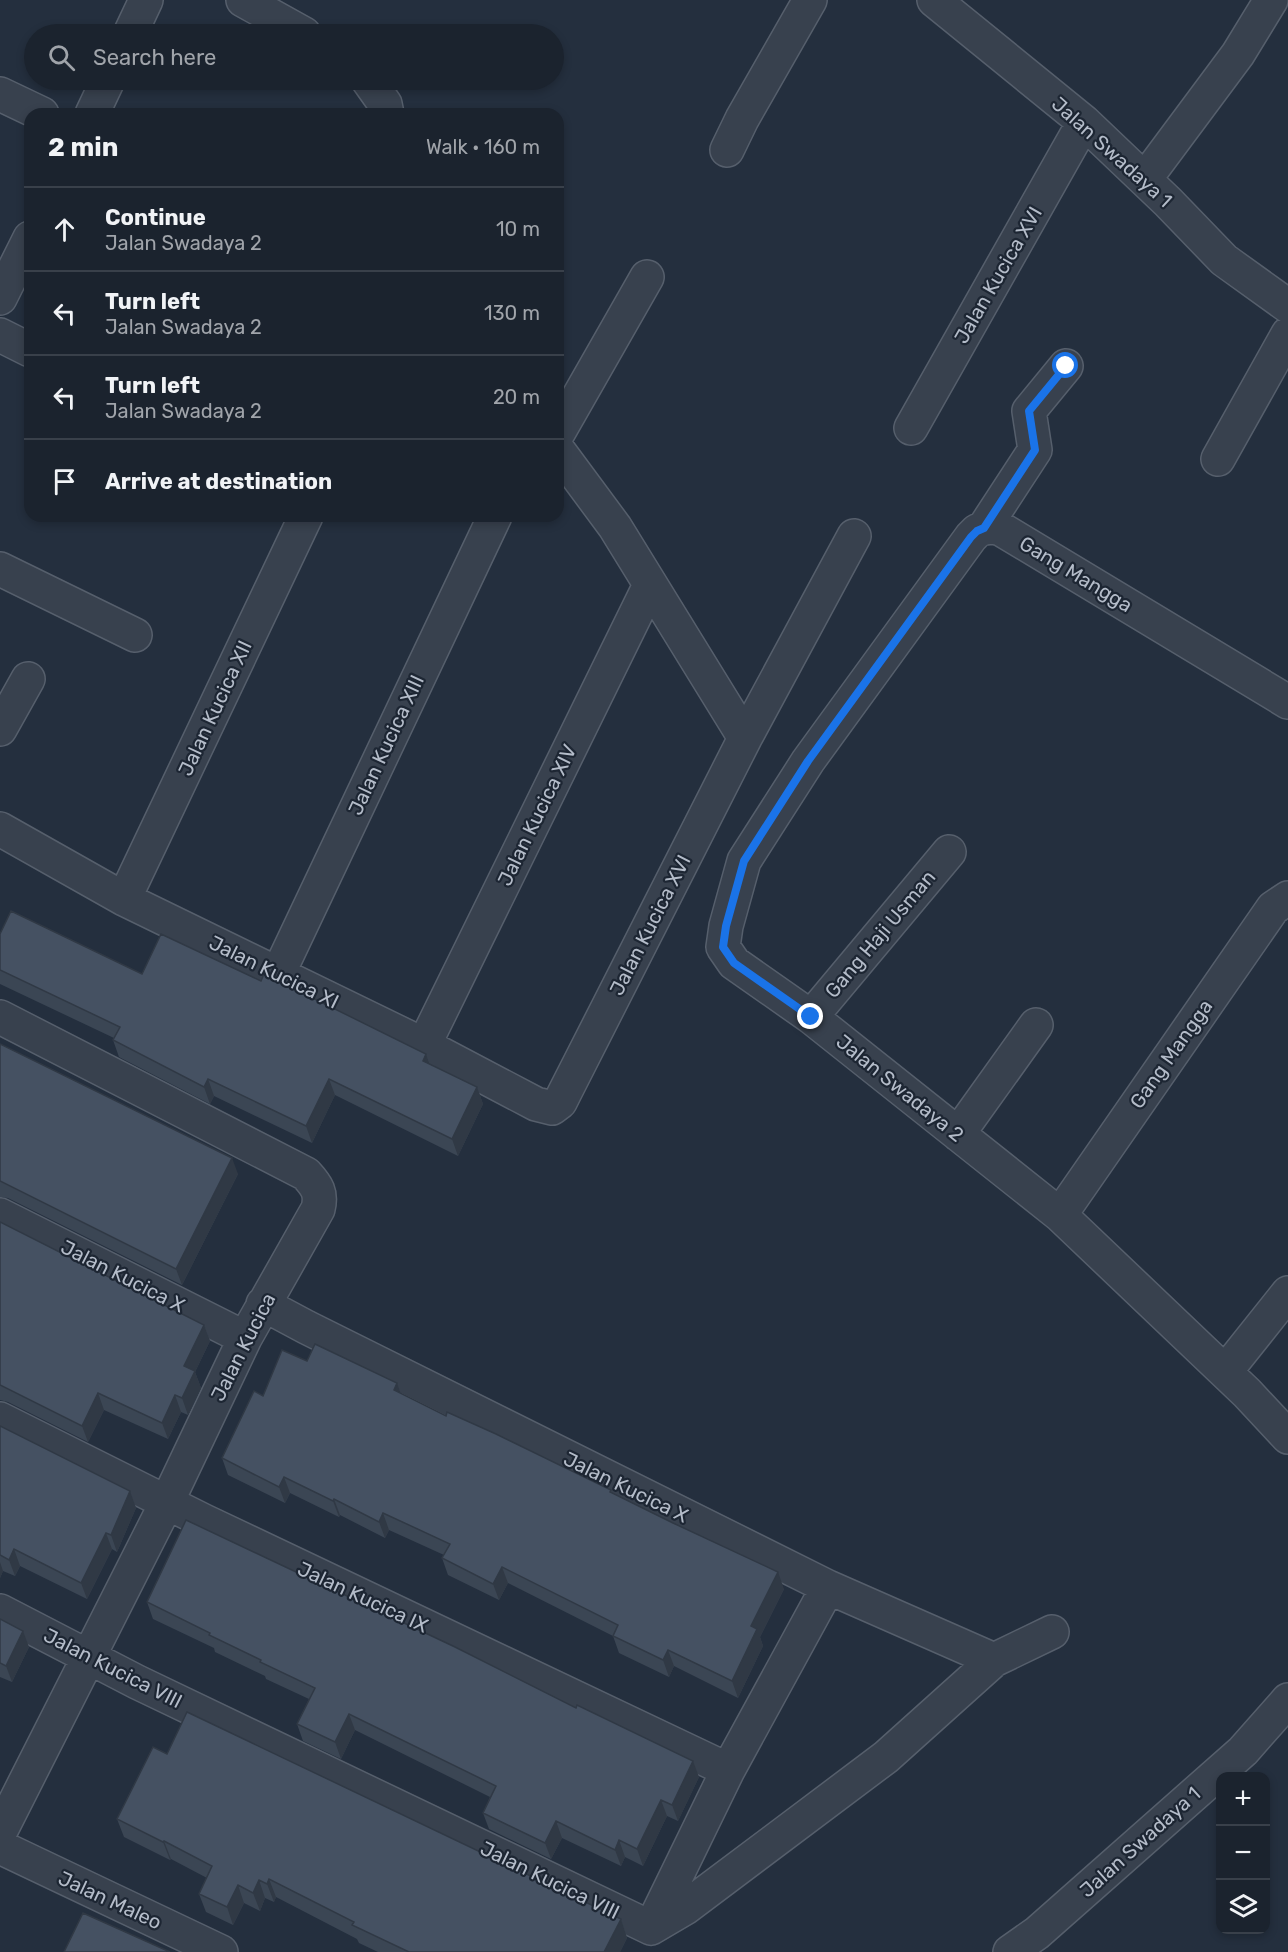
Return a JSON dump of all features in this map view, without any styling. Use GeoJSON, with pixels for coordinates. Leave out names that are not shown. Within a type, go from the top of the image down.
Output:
{"type":"FeatureCollection","features":[{"type":"Feature","properties":{"kind":"street"},"geometry":{"type":"LineString","coordinates":[[135,24],[146,0]]}},
{"type":"Feature","properties":{"kind":"street"},"geometry":{"type":"LineString","coordinates":[[243,0],[286,24]]}},
{"type":"Feature","properties":{"kind":"street"},"geometry":{"type":"LineString","coordinates":[[727,150],[742,119],[810,0]]}},
{"type":"Feature","properties":{"kind":"street","name":"Jalan Swadaya 1"},"geometry":{"type":"LineString","coordinates":[[934,0],[1084,122],[1224,260],[1288,306]]}},
{"type":"Feature","properties":{"kind":"street"},"geometry":{"type":"LineString","coordinates":[[1144,179],[1238,54],[1271,0]]}},
{"type":"Feature","properties":{"kind":"street"},"geometry":{"type":"LineString","coordinates":[[95,108],[103,90]]}},
{"type":"Feature","properties":{"kind":"street"},"geometry":{"type":"LineString","coordinates":[[375,90],[386,108]]}},
{"type":"Feature","properties":{"kind":"street"},"geometry":{"type":"LineString","coordinates":[[0,94],[29,108]]}},
{"type":"Feature","properties":{"kind":"street","name":"Jalan Kucica XVI"},"geometry":{"type":"LineString","coordinates":[[911,428],[1084,122]]}},
{"type":"Feature","properties":{"kind":"street"},"geometry":{"type":"LineString","coordinates":[[0,298],[24,250]]}},
{"type":"Feature","properties":{"kind":"street"},"geometry":{"type":"LineString","coordinates":[[564,422],[647,277]]}},
{"type":"Feature","properties":{"kind":"street"},"geometry":{"type":"LineString","coordinates":[[1218,459],[1288,334]]}},
{"type":"Feature","properties":{"kind":"street"},"geometry":{"type":"LineString","coordinates":[[0,335],[24,347]]}},
{"type":"Feature","properties":{"kind":"street","name":"Jalan Swadaya 2"},"geometry":{"type":"LineString","coordinates":[[1066,366],[1029,411],[1035,450],[984,528],[971,537],[808,761],[744,861],[726,926],[723,947],[734,963],[811,1017],[1060,1215],[1225,1372],[1288,1437]]}},
{"type":"Feature","properties":{"kind":"street"},"geometry":{"type":"LineString","coordinates":[[564,458],[615,527],[745,738]]}},
{"type":"Feature","properties":{"kind":"street","name":"Jalan Kucica XII"},"geometry":{"type":"LineString","coordinates":[[124,899],[303,522]]}},
{"type":"Feature","properties":{"kind":"street","name":"Jalan Kucica XIII"},"geometry":{"type":"LineString","coordinates":[[278,974],[492,522]]}},
{"type":"Feature","properties":{"kind":"street","name":"Gang Mangga"},"geometry":{"type":"LineString","coordinates":[[984,528],[1001,529],[1288,702]]}},
{"type":"Feature","properties":{"kind":"street","name":"Jalan Kucica XVI"},"geometry":{"type":"LineString","coordinates":[[552,1108],[560,1102],[745,738],[854,536]]}},
{"type":"Feature","properties":{"kind":"street"},"geometry":{"type":"LineString","coordinates":[[0,569],[135,635]]}},
{"type":"Feature","properties":{"kind":"street","name":"Jalan Kucica XIV"},"geometry":{"type":"LineString","coordinates":[[424,1045],[650,585]]}},
{"type":"Feature","properties":{"kind":"street"},"geometry":{"type":"LineString","coordinates":[[0,729],[28,679]]}},
{"type":"Feature","properties":{"kind":"street","name":"Jalan Kucica XI"},"geometry":{"type":"LineString","coordinates":[[0,829],[124,899],[424,1045],[536,1104],[552,1108]]}},
{"type":"Feature","properties":{"kind":"street","name":"Gang Haji Usman"},"geometry":{"type":"LineString","coordinates":[[811,1017],[949,852]]}},
{"type":"Feature","properties":{"kind":"street","name":"Gang Mangga"},"geometry":{"type":"LineString","coordinates":[[1060,1215],[1273,908],[1288,898]]}},
{"type":"Feature","properties":{"kind":"street","name":"Jalan Kucica"},"geometry":{"type":"LineString","coordinates":[[0,1017],[306,1174],[318,1187],[321,1199],[318,1209],[245,1338],[90,1658],[0,1832]]}},
{"type":"Feature","properties":{"kind":"street"},"geometry":{"type":"LineString","coordinates":[[958,1134],[1036,1025]]}},
{"type":"Feature","properties":{"kind":"street","name":"Jalan Kucica X"},"geometry":{"type":"LineString","coordinates":[[0,1215],[245,1338]]}},
{"type":"Feature","properties":{"kind":"street"},"geometry":{"type":"LineString","coordinates":[[1225,1372],[1288,1293]]}},
{"type":"Feature","properties":{"kind":"street","name":"Jalan Kucica X"},"geometry":{"type":"LineString","coordinates":[[263,1304],[828,1587],[994,1660]]}},
{"type":"Feature","properties":{"kind":"street","name":"Jalan Kucica IX"},"geometry":{"type":"LineString","coordinates":[[0,1419],[167,1502],[728,1770]]}},
{"type":"Feature","properties":{"kind":"street"},"geometry":{"type":"LineString","coordinates":[[651,1928],[728,1770],[828,1587]]}},
{"type":"Feature","properties":{"kind":"street","name":"Jalan Kucica VIII"},"geometry":{"type":"LineString","coordinates":[[0,1611],[90,1658],[651,1928]]}},
{"type":"Feature","properties":{"kind":"street"},"geometry":{"type":"LineString","coordinates":[[651,1928],[685,1908],[886,1757],[994,1660],[1052,1632]]}},
{"type":"Feature","properties":{"kind":"street","name":"Jalan Swadaya 1"},"geometry":{"type":"LineString","coordinates":[[1010,1952],[1037,1933],[1243,1751],[1288,1700]]}},
{"type":"Feature","properties":{"kind":"street","name":"Jalan Maleo"},"geometry":{"type":"LineString","coordinates":[[0,1847],[221,1952]]}},
{"type":"Feature","properties":{"kind":"building"},"geometry":{"type":"Polygon","coordinates":[[[11,911],[142,974],[161,934],[261,981],[264,974],[426,1054],[423,1061],[477,1087],[452,1139],[329,1079],[306,1126],[208,1079],[204,1087],[113,1040],[120,1027],[0,970],[0,934],[11,911]]]}},
{"type":"Feature","properties":{"kind":"building"},"geometry":{"type":"Polygon","coordinates":[[[0,1044],[232,1158],[176,1269],[0,1181],[0,1044]]]}},
{"type":"Feature","properties":{"kind":"building"},"geometry":{"type":"Polygon","coordinates":[[[0,1222],[204,1325],[184,1366],[195,1371],[182,1398],[175,1395],[162,1423],[98,1393],[82,1426],[0,1385],[0,1222]]]}},
{"type":"Feature","properties":{"kind":"building"},"geometry":{"type":"Polygon","coordinates":[[[315,1344],[397,1383],[394,1390],[446,1416],[447,1412],[496,1434],[673,1523],[778,1572],[751,1626],[757,1629],[732,1681],[668,1650],[663,1660],[613,1636],[618,1625],[502,1567],[493,1584],[442,1558],[450,1544],[383,1513],[379,1522],[284,1477],[279,1487],[222,1458],[254,1391],[263,1396],[282,1350],[307,1361],[315,1344]]]}},
{"type":"Feature","properties":{"kind":"building"},"geometry":{"type":"Polygon","coordinates":[[[0,1426],[130,1491],[111,1535],[106,1533],[81,1583],[14,1549],[9,1560],[0,1555],[0,1426]]]}},
{"type":"Feature","properties":{"kind":"building"},"geometry":{"type":"Polygon","coordinates":[[[186,1520],[455,1647],[576,1708],[577,1705],[693,1761],[672,1805],[661,1800],[637,1849],[619,1840],[615,1850],[556,1821],[545,1843],[483,1813],[496,1786],[349,1714],[335,1742],[297,1724],[315,1688],[260,1662],[261,1660],[147,1602],[186,1520]]]}},
{"type":"Feature","properties":{"kind":"building"},"geometry":{"type":"Polygon","coordinates":[[[0,1619],[23,1631],[6,1666],[0,1663],[0,1619]]]}},
{"type":"Feature","properties":{"kind":"building"},"geometry":{"type":"Polygon","coordinates":[[[187,1712],[621,1919],[604,1952],[409,1952],[352,1925],[354,1922],[269,1879],[267,1884],[259,1880],[253,1893],[238,1885],[227,1907],[199,1894],[212,1866],[117,1819],[153,1747],[167,1754],[187,1712]]]}},
{"type":"Feature","properties":{"kind":"building"},"geometry":{"type":"Polygon","coordinates":[[[83,1913],[170,1952],[64,1952],[83,1913]]]}},
{"type":"Feature","properties":{"kind":"route"},"geometry":{"type":"LineString","coordinates":[[811,1017],[734,963],[723,947],[726,926],[744,861],[808,761],[971,537],[984,528],[1035,450],[1029,411],[1066,366]]}}]}
